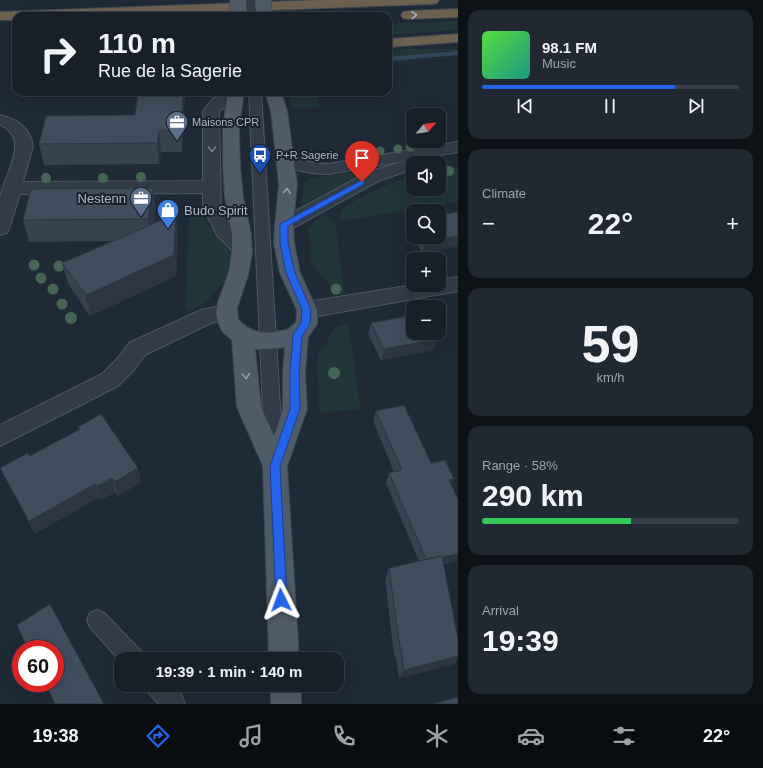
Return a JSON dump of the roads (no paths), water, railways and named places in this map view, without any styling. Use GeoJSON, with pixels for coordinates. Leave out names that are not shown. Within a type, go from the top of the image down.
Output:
{"type":"FeatureCollection","features":[{"type":"Feature","properties":{"kind":"highway"},"geometry":{"type":"LineString","coordinates":[[108,12],[432,0]]}},
{"type":"Feature","properties":{"kind":"highway"},"geometry":{"type":"LineString","coordinates":[[398,15],[458,13]]}},
{"type":"Feature","properties":{"kind":"highway"},"geometry":{"type":"LineString","coordinates":[[0,16],[12,16]]}},
{"type":"Feature","properties":{"kind":"highway"},"geometry":{"type":"LineString","coordinates":[[392,43],[458,38]]}},
{"type":"Feature","properties":{"kind":"main road"},"geometry":{"type":"LineString","coordinates":[[238,0],[238,12]]}},
{"type":"Feature","properties":{"kind":"main road"},"geometry":{"type":"LineString","coordinates":[[263,0],[264,12]]}},
{"type":"Feature","properties":{"kind":"main road"},"geometry":{"type":"LineString","coordinates":[[235,96],[231,128],[233,190],[241,221],[242,249],[238,279],[229,296],[226,313],[230,324],[243,337],[269,341],[281,340],[297,335],[306,324],[307,310],[290,273],[284,243],[284,224],[288,184],[280,111],[274,96]]}},
{"type":"Feature","properties":{"kind":"main road"},"geometry":{"type":"LineString","coordinates":[[275,466],[295,409],[294,373],[297,335]]}},
{"type":"Feature","properties":{"kind":"main road"},"geometry":{"type":"LineString","coordinates":[[243,337],[249,407],[275,466],[284,652]]}},
{"type":"Feature","properties":{"kind":"main road"},"geometry":{"type":"LineString","coordinates":[[286,692],[286,704]]}},
{"type":"Feature","properties":{"kind":"street"},"geometry":{"type":"LineString","coordinates":[[229,96],[219,102],[211,111],[212,208],[218,223],[226,234],[242,249]]}},
{"type":"Feature","properties":{"kind":"street"},"geometry":{"type":"LineString","coordinates":[[0,120],[14,126],[25,139],[25,146],[0,229]]}},
{"type":"Feature","properties":{"kind":"street"},"geometry":{"type":"LineString","coordinates":[[285,158],[300,165],[318,169],[328,169],[458,147]]}},
{"type":"Feature","properties":{"kind":"street"},"geometry":{"type":"LineString","coordinates":[[446,159],[458,157]]}},
{"type":"Feature","properties":{"kind":"street"},"geometry":{"type":"LineString","coordinates":[[284,224],[374,176],[388,170],[406,166]]}},
{"type":"Feature","properties":{"kind":"street"},"geometry":{"type":"LineString","coordinates":[[13,188],[212,187]]}},
{"type":"Feature","properties":{"kind":"street"},"geometry":{"type":"LineString","coordinates":[[307,310],[458,284]]}},
{"type":"Feature","properties":{"kind":"street"},"geometry":{"type":"LineString","coordinates":[[0,436],[110,380],[126,364],[137,349],[208,316],[226,313]]}},
{"type":"Feature","properties":{"kind":"lane"},"geometry":{"type":"LineString","coordinates":[[252,0],[252,12]]}},
{"type":"Feature","properties":{"kind":"lane"},"geometry":{"type":"LineString","coordinates":[[255,96],[275,466]]}},
{"type":"Feature","properties":{"kind":"lane"},"geometry":{"type":"LineString","coordinates":[[97,620],[127,652]]}},
{"type":"Feature","properties":{"kind":"lane"},"geometry":{"type":"LineString","coordinates":[[163,692],[174,704]]}},
{"type":"Feature","properties":{"kind":"waterway"},"geometry":{"type":"LineString","coordinates":[[392,59],[458,53]]}},
{"type":"Feature","properties":{"kind":"place","name":"Maisons CPR"},"geometry":{"type":"Point","coordinates":[177,142]}},
{"type":"Feature","properties":{"kind":"place","name":"P+R Sagerie"},"geometry":{"type":"Point","coordinates":[260,174]}},
{"type":"Feature","properties":{"kind":"place","name":"Nestenn"},"geometry":{"type":"Point","coordinates":[141,218]}},
{"type":"Feature","properties":{"kind":"place","name":"Budo Spirit"},"geometry":{"type":"Point","coordinates":[168,230]}}]}
